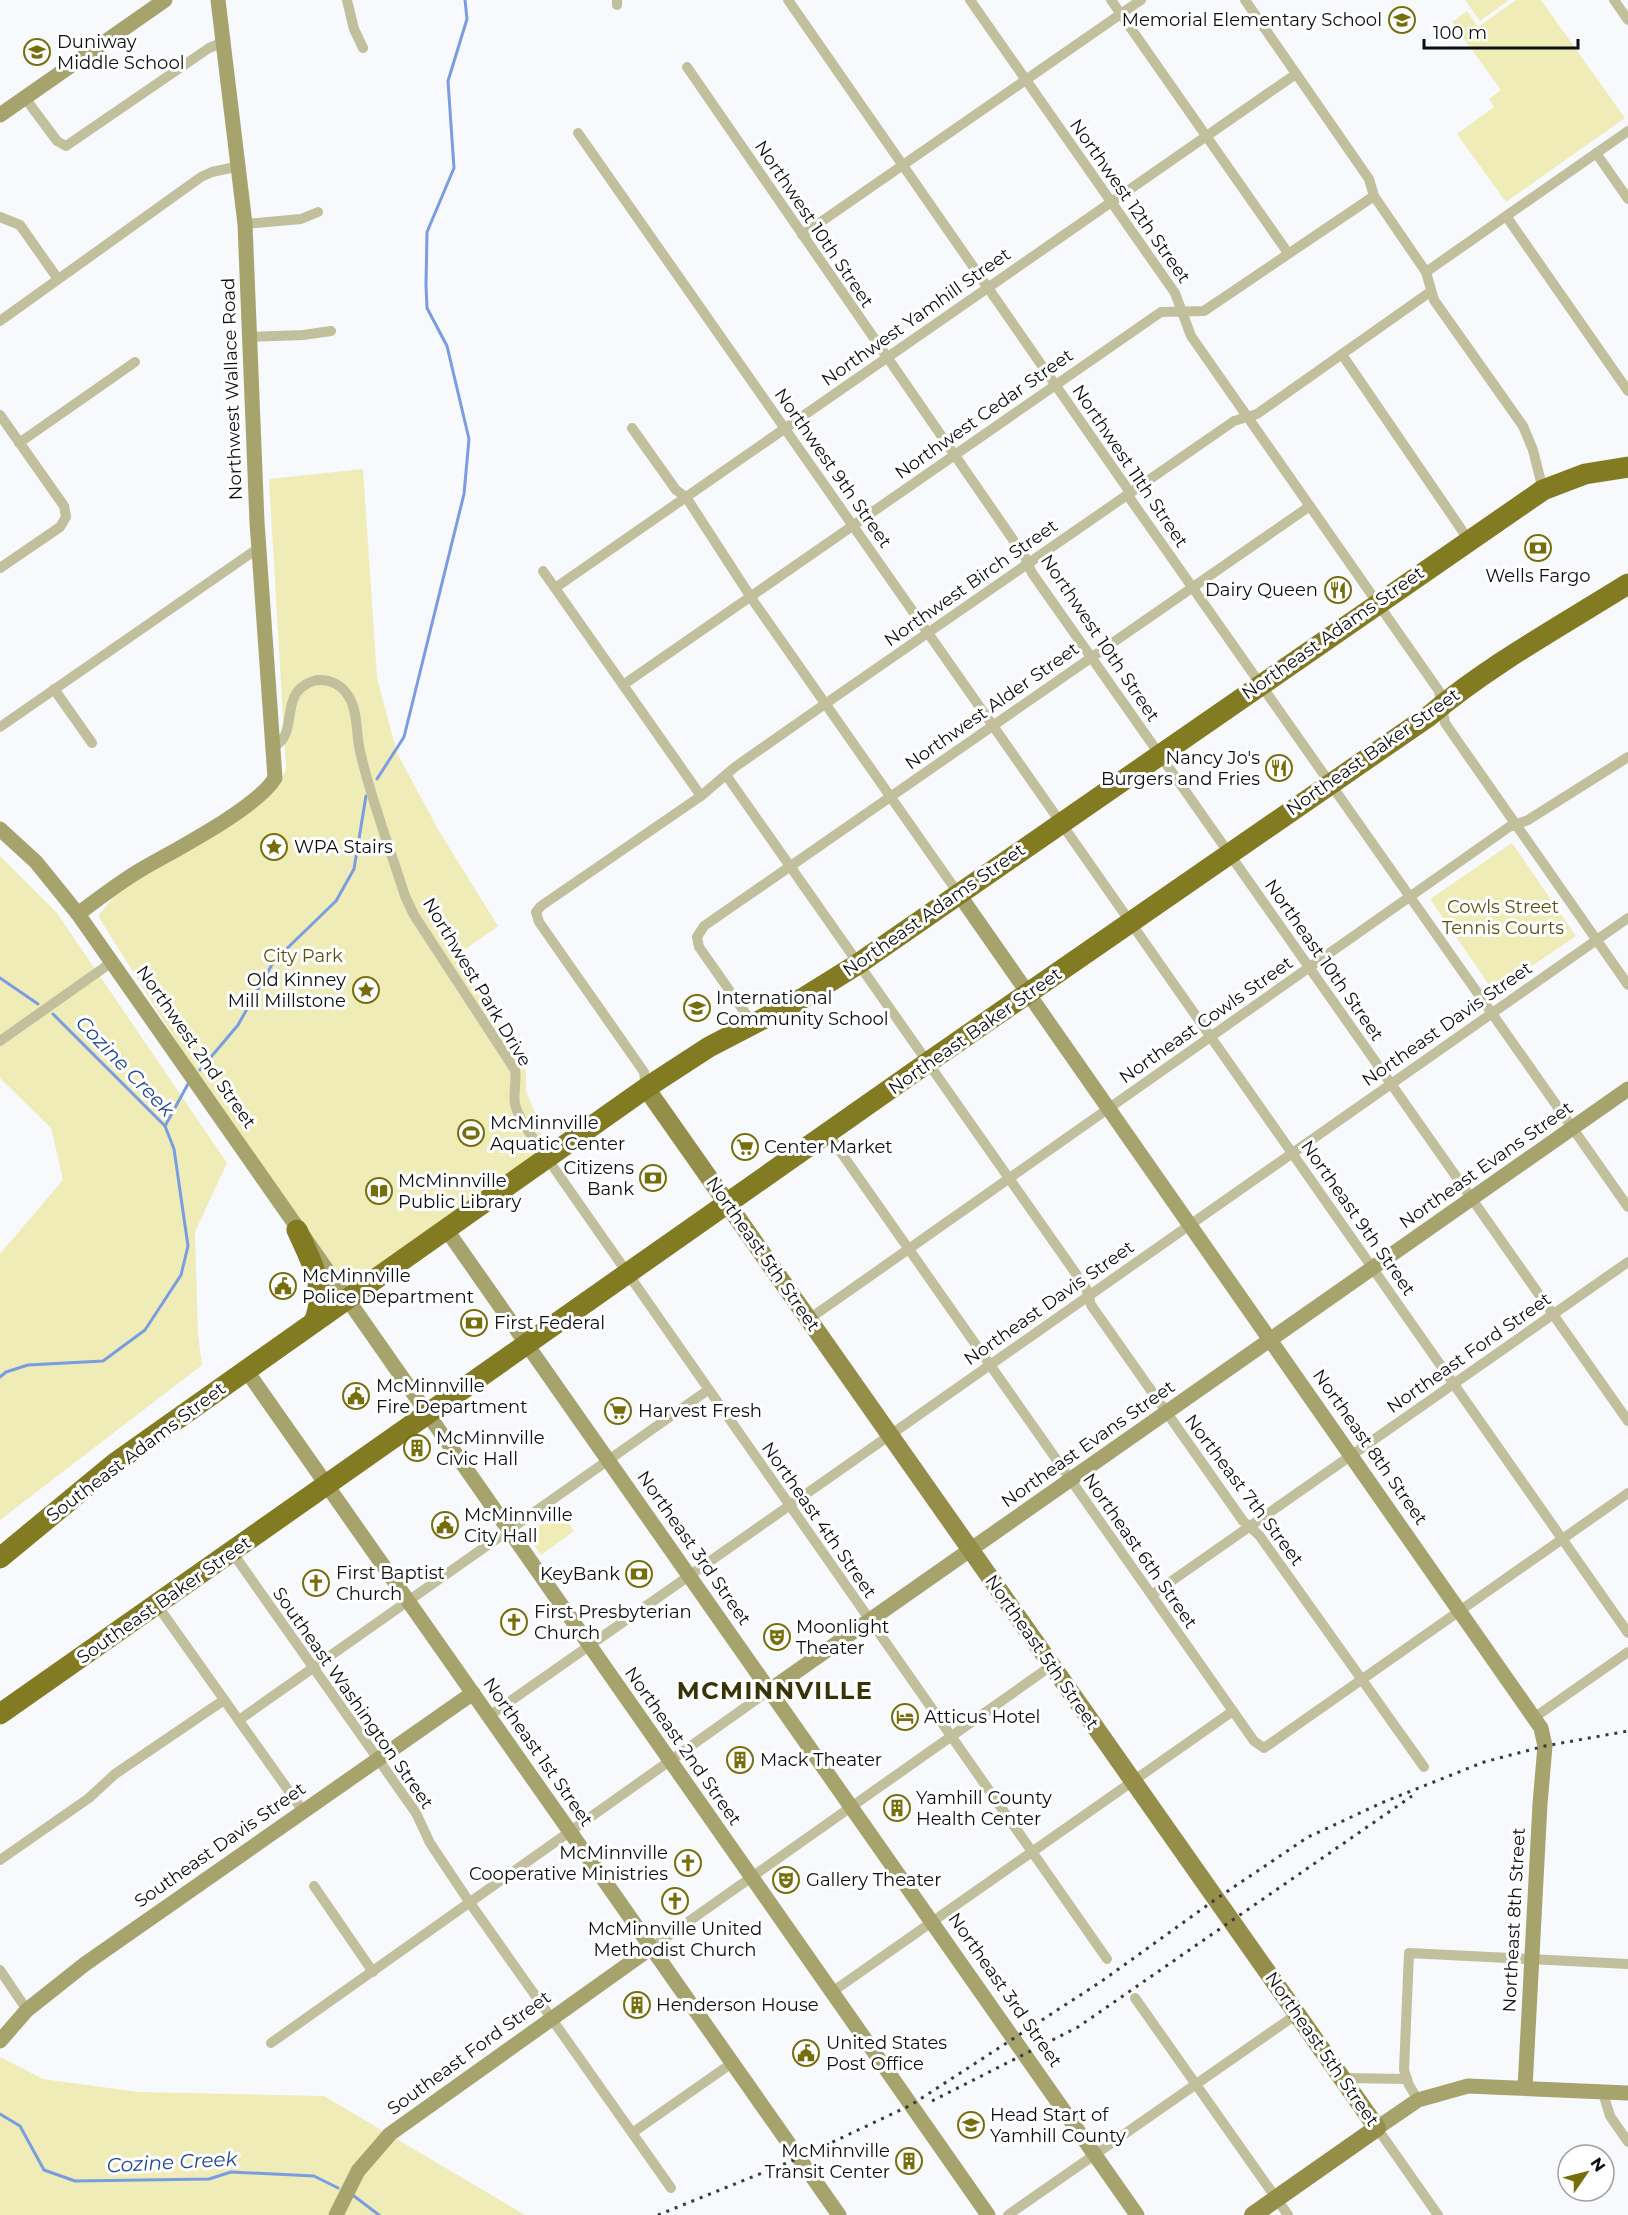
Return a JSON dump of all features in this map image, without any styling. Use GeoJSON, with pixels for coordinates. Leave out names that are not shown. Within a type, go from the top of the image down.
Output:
{"type":"FeatureCollection","features":[{"type":"Feature","properties":{"kind":"highway","name":"Northeast Adams Street"},"geometry":{"type":"LineString","coordinates":[[246,1370],[646,1088],[709,1047],[858,964],[1543,489],[1585,474],[1628,467]]}},
{"type":"Feature","properties":{"kind":"highway"},"geometry":{"type":"LineString","coordinates":[[1531,643],[1564,614],[1628,570]]}},
{"type":"Feature","properties":{"kind":"highway","name":"Northeast Baker Street"},"geometry":{"type":"LineString","coordinates":[[327,1485],[1441,705],[1531,643],[1628,584]]}},
{"type":"Feature","properties":{"kind":"highway"},"geometry":{"type":"LineString","coordinates":[[297,1230],[321,1292],[314,1322]]}},
{"type":"Feature","properties":{"kind":"highway","name":"Southeast Adams Street"},"geometry":{"type":"LineString","coordinates":[[0,1558],[115,1463],[246,1370]]}},
{"type":"Feature","properties":{"kind":"highway","name":"Southeast Baker Street"},"geometry":{"type":"LineString","coordinates":[[0,1714],[327,1485]]}},
{"type":"Feature","properties":{"kind":"main road","name":"Northeast 5th Street"},"geometry":{"type":"LineString","coordinates":[[646,1088],[1377,2128]]}},
{"type":"Feature","properties":{"kind":"main road"},"geometry":{"type":"LineString","coordinates":[[1253,2215],[1377,2128]]}},
{"type":"Feature","properties":{"kind":"street"},"geometry":{"type":"LineString","coordinates":[[0,115],[165,0]]}},
{"type":"Feature","properties":{"kind":"street","name":"Northwest Wallace Road"},"geometry":{"type":"LineString","coordinates":[[78,914],[137,872],[198,837],[256,797],[275,778],[260,547],[245,225],[240,166],[218,0]]}},
{"type":"Feature","properties":{"kind":"street"},"geometry":{"type":"LineString","coordinates":[[347,0],[354,29],[363,48]]}},
{"type":"Feature","properties":{"kind":"street","name":"Northwest 11th Street"},"geometry":{"type":"LineString","coordinates":[[788,0],[1055,384],[1193,588],[1628,1207]]}},
{"type":"Feature","properties":{"kind":"street","name":"Northwest 12th Street"},"geometry":{"type":"LineString","coordinates":[[970,0],[1175,293],[1191,336],[1438,691],[1445,723],[1628,985]]}},
{"type":"Feature","properties":{"kind":"street"},"geometry":{"type":"LineString","coordinates":[[1110,0],[1288,253]]}},
{"type":"Feature","properties":{"kind":"street"},"geometry":{"type":"LineString","coordinates":[[802,235],[1141,0]]}},
{"type":"Feature","properties":{"kind":"street"},"geometry":{"type":"LineString","coordinates":[[1245,0],[1369,179],[1374,196],[1426,272],[1430,292],[1523,426],[1533,450],[1543,489]]}},
{"type":"Feature","properties":{"kind":"street"},"geometry":{"type":"LineString","coordinates":[[1614,0],[1628,20]]}},
{"type":"Feature","properties":{"kind":"street"},"geometry":{"type":"LineString","coordinates":[[25,98],[57,141],[66,146],[209,48],[224,42]]}},
{"type":"Feature","properties":{"kind":"street","name":"Northwest 10th Street"},"geometry":{"type":"LineString","coordinates":[[687,67],[1159,754]]}},
{"type":"Feature","properties":{"kind":"street","name":"Northwest Yamhill Street"},"geometry":{"type":"LineString","coordinates":[[555,588],[1296,74]]}},
{"type":"Feature","properties":{"kind":"street"},"geometry":{"type":"LineString","coordinates":[[1426,272],[1628,131]]}},
{"type":"Feature","properties":{"kind":"street","name":"Northwest 9th Street"},"geometry":{"type":"LineString","coordinates":[[578,133],[1060,822]]}},
{"type":"Feature","properties":{"kind":"street"},"geometry":{"type":"LineString","coordinates":[[1596,153],[1628,199]]}},
{"type":"Feature","properties":{"kind":"street"},"geometry":{"type":"LineString","coordinates":[[0,321],[201,177],[212,171],[240,166]]}},
{"type":"Feature","properties":{"kind":"street","name":"Northwest Cedar Street"},"geometry":{"type":"LineString","coordinates":[[623,685],[1161,312],[1204,311],[1374,196]]}},
{"type":"Feature","properties":{"kind":"street"},"geometry":{"type":"LineString","coordinates":[[245,225],[301,219],[318,212]]}},
{"type":"Feature","properties":{"kind":"street"},"geometry":{"type":"LineString","coordinates":[[1506,216],[1626,385]]}},
{"type":"Feature","properties":{"kind":"street"},"geometry":{"type":"LineString","coordinates":[[0,217],[20,225],[58,279]]}},
{"type":"Feature","properties":{"kind":"street","name":"Northwest Birch Street"},"geometry":{"type":"LineString","coordinates":[[646,1088],[644,1072],[539,922],[536,912],[701,796],[726,775],[825,704],[1028,563],[1234,421],[1257,414],[1430,292]]}},
{"type":"Feature","properties":{"kind":"street"},"geometry":{"type":"LineString","coordinates":[[250,337],[303,335],[331,331]]}},
{"type":"Feature","properties":{"kind":"street"},"geometry":{"type":"LineString","coordinates":[[1342,356],[1468,539]]}},
{"type":"Feature","properties":{"kind":"street"},"geometry":{"type":"LineString","coordinates":[[20,443],[135,362]]}},
{"type":"Feature","properties":{"kind":"street"},"geometry":{"type":"LineString","coordinates":[[0,415],[64,506],[66,517],[60,527],[0,568]]}},
{"type":"Feature","properties":{"kind":"street"},"geometry":{"type":"LineString","coordinates":[[632,428],[676,490],[686,497],[825,704],[892,796],[958,893]]}},
{"type":"Feature","properties":{"kind":"street","name":"Northwest Alder Street"},"geometry":{"type":"LineString","coordinates":[[753,1024],[699,947],[697,936],[704,926],[1310,506]]}},
{"type":"Feature","properties":{"kind":"street"},"geometry":{"type":"LineString","coordinates":[[0,727],[260,547]]}},
{"type":"Feature","properties":{"kind":"street"},"geometry":{"type":"LineString","coordinates":[[543,571],[701,796]]}},
{"type":"Feature","properties":{"kind":"street","name":"Northwest Park Drive"},"geometry":{"type":"LineString","coordinates":[[273,747],[282,742],[286,735],[292,699],[304,685],[314,681],[330,681],[347,694],[353,707],[359,750],[405,896],[414,915],[515,1070],[518,1083],[516,1107],[547,1158]]}},
{"type":"Feature","properties":{"kind":"street"},"geometry":{"type":"LineString","coordinates":[[54,689],[92,743]]}},
{"type":"Feature","properties":{"kind":"street","name":"Northeast 10th Street"},"geometry":{"type":"LineString","coordinates":[[1159,754],[1628,1421]]}},
{"type":"Feature","properties":{"kind":"street","name":"Northeast Cowls Street"},"geometry":{"type":"LineString","coordinates":[[809,1319],[1410,897],[1516,825],[1626,762]]}},
{"type":"Feature","properties":{"kind":"street","name":"Northeast 7th Street"},"geometry":{"type":"LineString","coordinates":[[726,775],[1086,1288],[1091,1305],[1424,1767]]}},
{"type":"Feature","properties":{"kind":"street","name":"Northeast 9th Street"},"geometry":{"type":"LineString","coordinates":[[1060,822],[1628,1633]]}},
{"type":"Feature","properties":{"kind":"street","name":"Northwest 2nd Street"},"geometry":{"type":"LineString","coordinates":[[0,829],[36,862],[78,914],[346,1299]]}},
{"type":"Feature","properties":{"kind":"street","name":"Northeast 8th Street"},"geometry":{"type":"LineString","coordinates":[[958,893],[1541,1728],[1545,1746],[1525,2088]]}},
{"type":"Feature","properties":{"kind":"street","name":"Northeast Davis Street"},"geometry":{"type":"LineString","coordinates":[[489,1716],[1628,918]]}},
{"type":"Feature","properties":{"kind":"street"},"geometry":{"type":"LineString","coordinates":[[0,1041],[112,962]]}},
{"type":"Feature","properties":{"kind":"street","name":"Northeast Evans Street"},"geometry":{"type":"LineString","coordinates":[[271,2043],[1628,1089]]}},
{"type":"Feature","properties":{"kind":"street","name":"Northeast 6th Street"},"geometry":{"type":"LineString","coordinates":[[828,1134],[1254,1741],[1264,1748],[1362,1679]]}},
{"type":"Feature","properties":{"kind":"street","name":"Northeast 4th Street"},"geometry":{"type":"LineString","coordinates":[[547,1158],[788,1506],[1107,1959]]}},
{"type":"Feature","properties":{"kind":"street","name":"Northeast 3rd Street"},"geometry":{"type":"LineString","coordinates":[[446,1229],[1137,2215]]}},
{"type":"Feature","properties":{"kind":"street","name":"Northeast Ford Street"},"geometry":{"type":"LineString","coordinates":[[1153,1594],[1628,1262]]}},
{"type":"Feature","properties":{"kind":"street","name":"Northeast 2nd Street"},"geometry":{"type":"LineString","coordinates":[[346,1299],[988,2215]]}},
{"type":"Feature","properties":{"kind":"street","name":"Northeast 1st Street"},"geometry":{"type":"LineString","coordinates":[[246,1370],[839,2215]]}},
{"type":"Feature","properties":{"kind":"street"},"geometry":{"type":"LineString","coordinates":[[239,1720],[708,1390]]}},
{"type":"Feature","properties":{"kind":"street"},"geometry":{"type":"LineString","coordinates":[[1362,1679],[1628,1493]]}},
{"type":"Feature","properties":{"kind":"street","name":"Southeast Washington Street"},"geometry":{"type":"LineString","coordinates":[[232,1552],[416,1813],[430,1843],[470,1903],[671,2188]]}},
{"type":"Feature","properties":{"kind":"street"},"geometry":{"type":"LineString","coordinates":[[157,1605],[303,1811]]}},
{"type":"Feature","properties":{"kind":"street"},"geometry":{"type":"LineString","coordinates":[[1535,1717],[1628,1652]]}},
{"type":"Feature","properties":{"kind":"street"},"geometry":{"type":"LineString","coordinates":[[651,1948],[1052,1666]]}},
{"type":"Feature","properties":{"kind":"street","name":"Southeast Davis Street"},"geometry":{"type":"LineString","coordinates":[[0,2041],[27,2010],[92,1959],[473,1693]]}},
{"type":"Feature","properties":{"kind":"street"},"geometry":{"type":"LineString","coordinates":[[0,1860],[89,1798],[115,1774],[224,1700]]}},
{"type":"Feature","properties":{"kind":"street"},"geometry":{"type":"LineString","coordinates":[[832,1992],[934,1923],[1233,1711]]}},
{"type":"Feature","properties":{"kind":"street"},"geometry":{"type":"LineString","coordinates":[[314,1886],[373,1972]]}},
{"type":"Feature","properties":{"kind":"street","name":"Southeast Ford Street"},"geometry":{"type":"LineString","coordinates":[[336,2215],[358,2171],[390,2134],[651,1948]]}},
{"type":"Feature","properties":{"kind":"street"},"geometry":{"type":"LineString","coordinates":[[1418,2100],[1404,2070],[1409,1953],[1628,1964]]}},
{"type":"Feature","properties":{"kind":"street"},"geometry":{"type":"LineString","coordinates":[[0,1970],[27,2010]]}},
{"type":"Feature","properties":{"kind":"street"},"geometry":{"type":"LineString","coordinates":[[1136,1998],[1288,2215]]}},
{"type":"Feature","properties":{"kind":"street"},"geometry":{"type":"LineString","coordinates":[[1008,2215],[1297,2014]]}},
{"type":"Feature","properties":{"kind":"street"},"geometry":{"type":"LineString","coordinates":[[632,2133],[732,2063]]}},
{"type":"Feature","properties":{"kind":"street"},"geometry":{"type":"LineString","coordinates":[[1342,2078],[1407,2079]]}},
{"type":"Feature","properties":{"kind":"street"},"geometry":{"type":"LineString","coordinates":[[1377,2128],[1418,2100],[1468,2086],[1628,2093]]}},
{"type":"Feature","properties":{"kind":"street"},"geometry":{"type":"LineString","coordinates":[[1603,2093],[1610,2116],[1628,2142]]}},
{"type":"Feature","properties":{"kind":"street","name":"Northeast 5th Street"},"geometry":{"type":"LineString","coordinates":[[1377,2128],[1438,2215]]}},
{"type":"Feature","properties":{"kind":"green space"},"geometry":{"type":"Polygon","coordinates":[[[1465,0],[1509,0],[1480,21],[1465,0]]]}},
{"type":"Feature","properties":{"kind":"green space"},"geometry":{"type":"Polygon","coordinates":[[[1516,0],[1541,0],[1625,118],[1506,202],[1457,134],[1494,107],[1489,99],[1501,90],[1452,22],[1467,11],[1478,27],[1516,0]]]}},
{"type":"Feature","properties":{"kind":"green space","name":"City Park"},"geometry":{"type":"Polygon","coordinates":[[[363,469],[377,678],[397,753],[439,831],[498,926],[456,956],[520,1058],[526,1072],[526,1091],[539,1123],[547,1158],[347,1299],[263,1180],[98,916],[114,897],[282,778],[286,769],[269,479],[363,469]]]}},
{"type":"Feature","properties":{"kind":"green space","name":"Cowls Street Tennis Courts"},"geometry":{"type":"Polygon","coordinates":[[[1512,843],[1576,936],[1494,992],[1430,899],[1512,843]]]}},
{"type":"Feature","properties":{"kind":"green space"},"geometry":{"type":"Polygon","coordinates":[[[0,856],[57,913],[227,1163],[195,1232],[198,1334],[202,1365],[0,1520],[0,1254],[63,1180],[51,1128],[0,1078],[0,856]]]}},
{"type":"Feature","properties":{"kind":"green space"},"geometry":{"type":"Polygon","coordinates":[[[560,1511],[574,1531],[541,1555],[527,1535],[560,1511]]]}},
{"type":"Feature","properties":{"kind":"green space"},"geometry":{"type":"Polygon","coordinates":[[[0,2057],[43,2079],[138,2092],[324,2096],[525,2215],[0,2215],[0,2057]]]}},
{"type":"Feature","properties":{"kind":"waterway"},"geometry":{"type":"LineString","coordinates":[[377,779],[404,737],[464,494],[469,439],[447,346],[427,308],[426,285],[427,232],[454,168],[448,81],[467,19],[465,0]]}},
{"type":"Feature","properties":{"kind":"waterway"},"geometry":{"type":"LineString","coordinates":[[200,1070],[238,1025],[274,961],[336,901],[354,869],[366,796]]}},
{"type":"Feature","properties":{"kind":"waterway","name":"Cozine Creek"},"geometry":{"type":"LineString","coordinates":[[0,978],[38,1004]]}},
{"type":"Feature","properties":{"kind":"waterway","name":"Cozine Creek"},"geometry":{"type":"LineString","coordinates":[[0,1377],[6,1372],[28,1365],[103,1361],[145,1330],[181,1275],[188,1246],[174,1149],[165,1126],[53,1014]]}},
{"type":"Feature","properties":{"kind":"waterway"},"geometry":{"type":"LineString","coordinates":[[165,1126],[188,1084]]}},
{"type":"Feature","properties":{"kind":"waterway","name":"Cozine Creek"},"geometry":{"type":"LineString","coordinates":[[0,2114],[20,2126],[44,2170],[75,2181],[209,2179],[231,2172],[314,2176],[338,2188]]}},
{"type":"Feature","properties":{"kind":"waterway","name":"Cozine Creek"},"geometry":{"type":"LineString","coordinates":[[354,2196],[379,2215]]}},
{"type":"Feature","properties":{"kind":"railway"},"geometry":{"type":"LineString","coordinates":[[658,2215],[799,2158],[911,2105],[1102,1981],[1216,1899],[1308,1837],[1386,1801],[1484,1762],[1545,1746],[1628,1731]]}},
{"type":"Feature","properties":{"kind":"railway"},"geometry":{"type":"LineString","coordinates":[[932,2101],[1078,2027],[1412,1796]]}},
{"type":"Feature","properties":{"kind":"place","name":"Memorial Elementary School"},"geometry":{"type":"Point","coordinates":[1402,20]}},
{"type":"Feature","properties":{"kind":"place","name":"Duniway Middle School"},"geometry":{"type":"Point","coordinates":[37,52]}},
{"type":"Feature","properties":{"kind":"place","name":"Wells Fargo"},"geometry":{"type":"Point","coordinates":[1538,548]}},
{"type":"Feature","properties":{"kind":"place","name":"Dairy Queen"},"geometry":{"type":"Point","coordinates":[1338,590]}},
{"type":"Feature","properties":{"kind":"place","name":"Nancy Jo's Burgers and Fries"},"geometry":{"type":"Point","coordinates":[1279,768]}},
{"type":"Feature","properties":{"kind":"place","name":"WPA Stairs"},"geometry":{"type":"Point","coordinates":[274,847]}},
{"type":"Feature","properties":{"kind":"place","name":"Old Kinney Mill Millstone"},"geometry":{"type":"Point","coordinates":[366,990]}},
{"type":"Feature","properties":{"kind":"place","name":"International Community School"},"geometry":{"type":"Point","coordinates":[697,1008]}},
{"type":"Feature","properties":{"kind":"place","name":"McMinnville Aquatic Center"},"geometry":{"type":"Point","coordinates":[471,1133]}},
{"type":"Feature","properties":{"kind":"place","name":"Center Market"},"geometry":{"type":"Point","coordinates":[745,1147]}},
{"type":"Feature","properties":{"kind":"place","name":"Citizens Bank"},"geometry":{"type":"Point","coordinates":[653,1178]}},
{"type":"Feature","properties":{"kind":"place","name":"McMinnville Public Library"},"geometry":{"type":"Point","coordinates":[379,1191]}},
{"type":"Feature","properties":{"kind":"place","name":"McMinnville Police Department"},"geometry":{"type":"Point","coordinates":[283,1286]}},
{"type":"Feature","properties":{"kind":"place","name":"First Federal"},"geometry":{"type":"Point","coordinates":[474,1323]}},
{"type":"Feature","properties":{"kind":"place","name":"McMinnville Fire Department"},"geometry":{"type":"Point","coordinates":[356,1396]}},
{"type":"Feature","properties":{"kind":"place","name":"Harvest Fresh"},"geometry":{"type":"Point","coordinates":[618,1411]}},
{"type":"Feature","properties":{"kind":"place","name":"McMinnville Civic Hall"},"geometry":{"type":"Point","coordinates":[417,1448]}},
{"type":"Feature","properties":{"kind":"place","name":"McMinnville City Hall"},"geometry":{"type":"Point","coordinates":[445,1525]}},
{"type":"Feature","properties":{"kind":"place","name":"KeyBank"},"geometry":{"type":"Point","coordinates":[639,1574]}},
{"type":"Feature","properties":{"kind":"place","name":"First Baptist Church"},"geometry":{"type":"Point","coordinates":[316,1583]}},
{"type":"Feature","properties":{"kind":"place","name":"First Presbyterian Church"},"geometry":{"type":"Point","coordinates":[514,1622]}},
{"type":"Feature","properties":{"kind":"place","name":"Moonlight Theater"},"geometry":{"type":"Point","coordinates":[777,1637]}},
{"type":"Feature","properties":{"kind":"place","name":"Atticus Hotel"},"geometry":{"type":"Point","coordinates":[905,1717]}},
{"type":"Feature","properties":{"kind":"place","name":"Mack Theater"},"geometry":{"type":"Point","coordinates":[740,1760]}},
{"type":"Feature","properties":{"kind":"place","name":"Yamhill County Health Center"},"geometry":{"type":"Point","coordinates":[897,1808]}},
{"type":"Feature","properties":{"kind":"place","name":"McMinnville Cooperative Ministries"},"geometry":{"type":"Point","coordinates":[688,1863]}},
{"type":"Feature","properties":{"kind":"place","name":"Gallery Theater"},"geometry":{"type":"Point","coordinates":[786,1880]}},
{"type":"Feature","properties":{"kind":"place","name":"McMinnville United Methodist Church"},"geometry":{"type":"Point","coordinates":[675,1901]}},
{"type":"Feature","properties":{"kind":"place","name":"Henderson House"},"geometry":{"type":"Point","coordinates":[637,2005]}},
{"type":"Feature","properties":{"kind":"place","name":"United States Post Office"},"geometry":{"type":"Point","coordinates":[806,2053]}},
{"type":"Feature","properties":{"kind":"place","name":"Head Start of Yamhill County"},"geometry":{"type":"Point","coordinates":[971,2125]}},
{"type":"Feature","properties":{"kind":"place","name":"McMinnville Transit Center"},"geometry":{"type":"Point","coordinates":[909,2161]}},
{"type":"Feature","properties":{"kind":"district","name":"MCMINNVILLE"},"geometry":{"type":"Point","coordinates":[775,1691]}}]}
